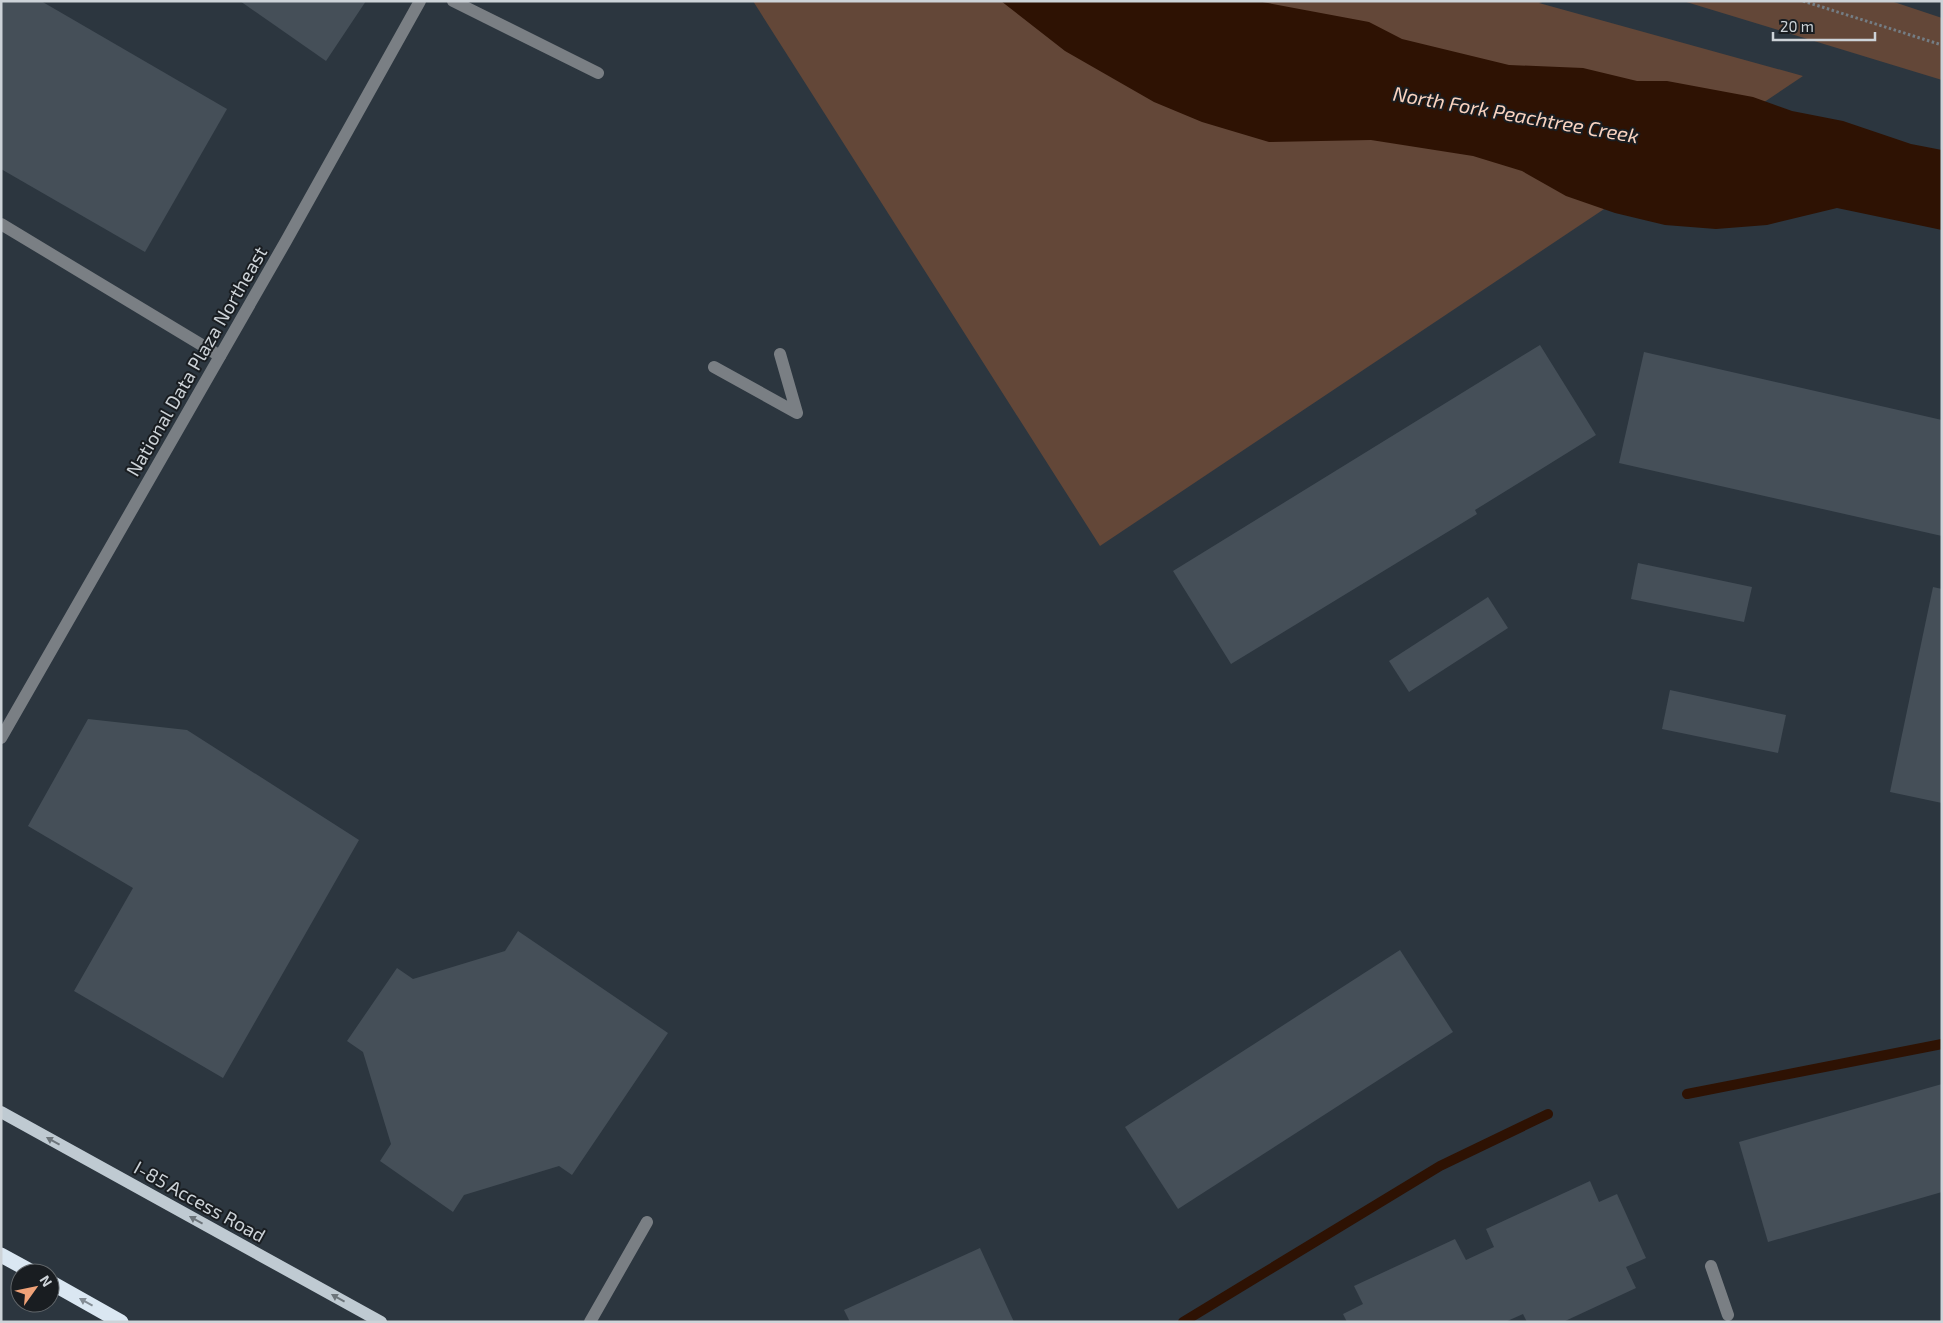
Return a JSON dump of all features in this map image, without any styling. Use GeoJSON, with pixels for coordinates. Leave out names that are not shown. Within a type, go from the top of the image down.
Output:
{"type":"FeatureCollection","features":[{"type":"Feature","properties":{"kind":"highway"},"geometry":{"type":"LineString","coordinates":[[1,1254],[17,1263]]}},
{"type":"Feature","properties":{"kind":"highway"},"geometry":{"type":"LineString","coordinates":[[60,1288],[121,1322]]}},
{"type":"Feature","properties":{"kind":"main road","name":"I-85 Access Road"},"geometry":{"type":"LineString","coordinates":[[1,1112],[381,1322]]}},
{"type":"Feature","properties":{"kind":"street","name":"National Data Plaza Northeast"},"geometry":{"type":"LineString","coordinates":[[1,738],[220,356],[420,1]]}},
{"type":"Feature","properties":{"kind":"street"},"geometry":{"type":"LineString","coordinates":[[453,1],[598,73]]}},
{"type":"Feature","properties":{"kind":"street"},"geometry":{"type":"LineString","coordinates":[[1,224],[220,356]]}},
{"type":"Feature","properties":{"kind":"street"},"geometry":{"type":"LineString","coordinates":[[714,367],[797,413],[780,354]]}},
{"type":"Feature","properties":{"kind":"street"},"geometry":{"type":"LineString","coordinates":[[590,1322],[647,1222]]}},
{"type":"Feature","properties":{"kind":"street"},"geometry":{"type":"LineString","coordinates":[[1711,1266],[1728,1314]]}},
{"type":"Feature","properties":{"kind":"path"},"geometry":{"type":"LineString","coordinates":[[1803,1],[1942,45]]}},
{"type":"Feature","properties":{"kind":"shaded area"},"geometry":{"type":"Polygon","coordinates":[[[753,1],[1546,1],[1539,3],[1803,76],[1100,546],[753,1]]]}},
{"type":"Feature","properties":{"kind":"shaded area"},"geometry":{"type":"Polygon","coordinates":[[[1683,1],[1891,1],[1942,18],[1942,80],[1683,1]]]}},
{"type":"Feature","properties":{"kind":"water","name":"North Fork Peachtree Creek"},"geometry":{"type":"Polygon","coordinates":[[[1001,1],[1257,1],[1369,22],[1402,39],[1509,65],[1583,68],[1637,81],[1667,81],[1753,97],[1792,111],[1843,121],[1911,144],[1942,150],[1942,230],[1837,208],[1767,225],[1716,229],[1665,225],[1615,213],[1566,196],[1522,171],[1473,156],[1371,140],[1269,142],[1202,122],[1154,102],[1065,51],[1001,1]]]}},
{"type":"Feature","properties":{"kind":"building"},"geometry":{"type":"Polygon","coordinates":[[[1,1],[41,1],[227,109],[145,252],[1,169],[1,1]]]}},
{"type":"Feature","properties":{"kind":"building"},"geometry":{"type":"Polygon","coordinates":[[[240,1],[366,1],[326,61],[240,1]]]}},
{"type":"Feature","properties":{"kind":"building"},"geometry":{"type":"Polygon","coordinates":[[[1540,345],[1596,435],[1475,510],[1477,514],[1231,664],[1173,571],[1540,345]]]}},
{"type":"Feature","properties":{"kind":"building"},"geometry":{"type":"Polygon","coordinates":[[[1644,352],[1942,420],[1942,536],[1619,463],[1644,352]]]}},
{"type":"Feature","properties":{"kind":"building"},"geometry":{"type":"Polygon","coordinates":[[[1638,563],[1752,587],[1744,622],[1631,599],[1638,563]]]}},
{"type":"Feature","properties":{"kind":"building"},"geometry":{"type":"Polygon","coordinates":[[[1933,587],[1942,589],[1942,803],[1890,792],[1933,587]]]}},
{"type":"Feature","properties":{"kind":"building"},"geometry":{"type":"Polygon","coordinates":[[[1488,597],[1508,628],[1409,692],[1389,661],[1488,597]]]}},
{"type":"Feature","properties":{"kind":"building"},"geometry":{"type":"Polygon","coordinates":[[[1670,690],[1786,715],[1778,753],[1662,729],[1670,690]]]}},
{"type":"Feature","properties":{"kind":"building"},"geometry":{"type":"Polygon","coordinates":[[[88,719],[187,730],[359,840],[223,1078],[74,991],[133,888],[28,826],[88,719]]]}},
{"type":"Feature","properties":{"kind":"building"},"geometry":{"type":"Polygon","coordinates":[[[518,931],[668,1033],[572,1175],[559,1166],[464,1195],[453,1212],[380,1161],[391,1144],[363,1052],[347,1041],[397,968],[413,979],[505,951],[518,931]]]}},
{"type":"Feature","properties":{"kind":"building"},"geometry":{"type":"Polygon","coordinates":[[[1400,950],[1453,1032],[1178,1209],[1125,1127],[1400,950]]]}},
{"type":"Feature","properties":{"kind":"building"},"geometry":{"type":"Polygon","coordinates":[[[1942,1084],[1942,1192],[1768,1242],[1739,1142],[1942,1084]]]}},
{"type":"Feature","properties":{"kind":"building"},"geometry":{"type":"Polygon","coordinates":[[[1590,1181],[1599,1202],[1617,1194],[1646,1258],[1626,1267],[1636,1288],[1563,1322],[1527,1322],[1523,1314],[1505,1322],[1347,1322],[1343,1314],[1363,1304],[1354,1286],[1455,1239],[1466,1260],[1494,1247],[1486,1229],[1590,1181]]]}},
{"type":"Feature","properties":{"kind":"building"},"geometry":{"type":"Polygon","coordinates":[[[980,1248],[1014,1322],[850,1322],[844,1310],[980,1248]]]}},
{"type":"Feature","properties":{"kind":"waterway"},"geometry":{"type":"LineString","coordinates":[[1687,1094],[1942,1044]]}},
{"type":"Feature","properties":{"kind":"waterway"},"geometry":{"type":"LineString","coordinates":[[1183,1322],[1440,1166],[1548,1114]]}}]}
